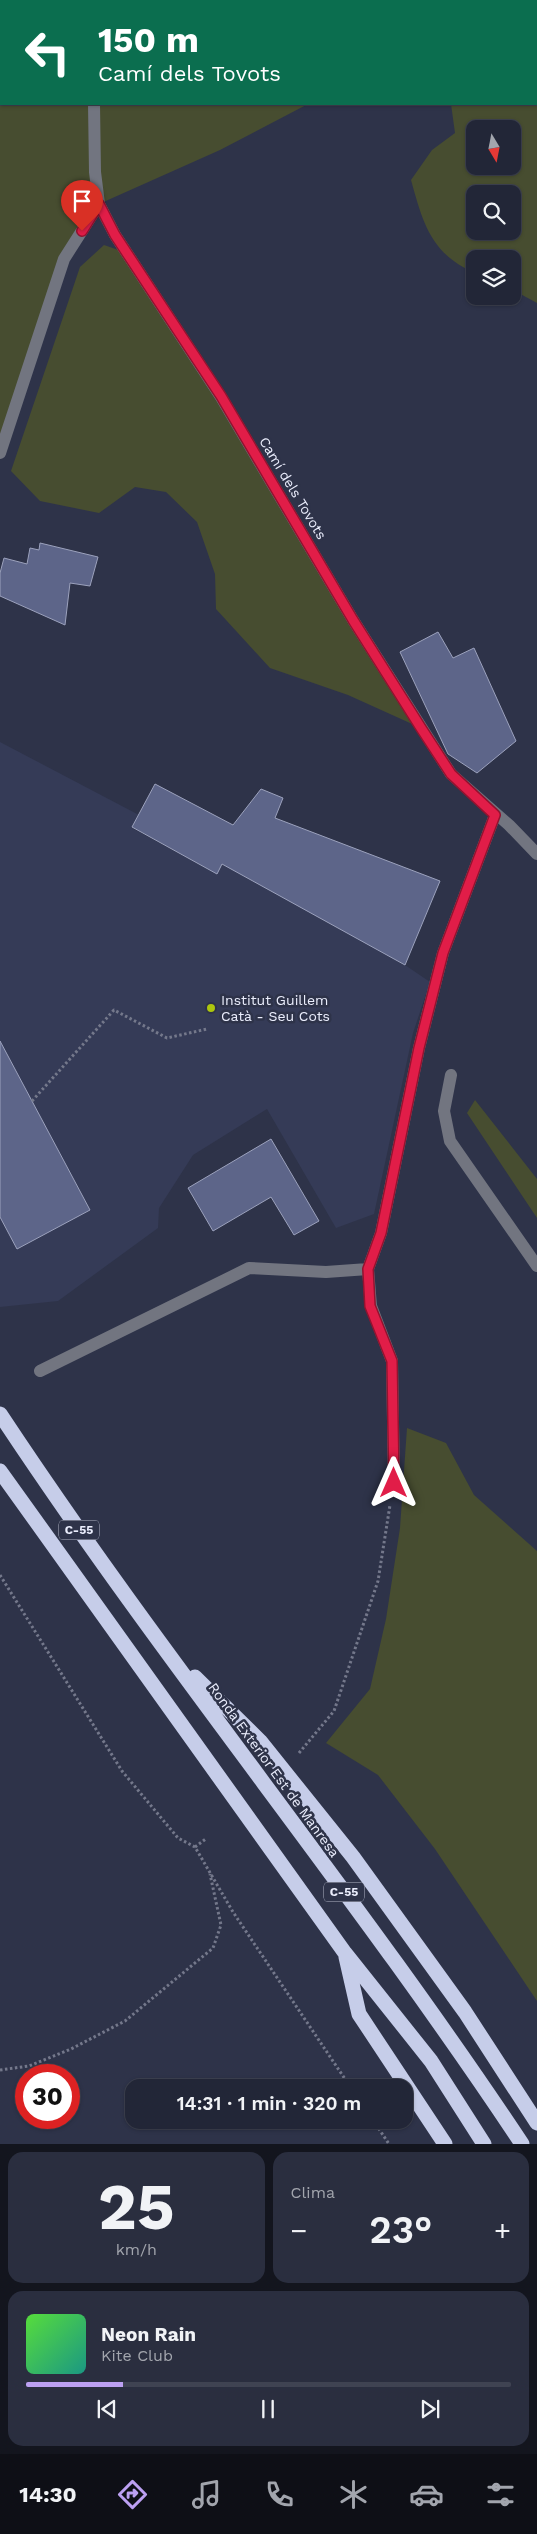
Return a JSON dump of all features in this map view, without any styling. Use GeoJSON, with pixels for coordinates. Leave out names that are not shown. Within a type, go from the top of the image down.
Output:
{"type":"FeatureCollection","features":[{"type":"Feature","properties":{"kind":"highway","name":"Ronda Exterior Est de Manresa"},"geometry":{"type":"LineString","coordinates":[[0,1414],[38,1471],[161,1644],[456,2045],[522,2144]]}},
{"type":"Feature","properties":{"kind":"highway","name":"C-55"},"geometry":{"type":"LineString","coordinates":[[0,1471],[345,1954],[431,2061],[484,2144]]}},
{"type":"Feature","properties":{"kind":"highway"},"geometry":{"type":"LineString","coordinates":[[161,1644],[260,1741],[353,1857],[465,2012],[537,2123]]}},
{"type":"Feature","properties":{"kind":"highway"},"geometry":{"type":"LineString","coordinates":[[345,1954],[359,2014],[445,2144]]}},
{"type":"Feature","properties":{"kind":"street","name":"Camí dels Tovots"},"geometry":{"type":"LineString","coordinates":[[94,105],[95,172],[99,204],[115,235],[221,396],[353,620],[451,774],[495,815],[509,825],[537,854]]}},
{"type":"Feature","properties":{"kind":"street"},"geometry":{"type":"LineString","coordinates":[[0,453],[64,259],[99,204]]}},
{"type":"Feature","properties":{"kind":"street"},"geometry":{"type":"LineString","coordinates":[[394,1483],[392,1361],[370,1306],[368,1269],[381,1233],[419,1048],[443,953],[495,815]]}},
{"type":"Feature","properties":{"kind":"street"},"geometry":{"type":"LineString","coordinates":[[451,1075],[444,1111],[450,1141],[537,1266]]}},
{"type":"Feature","properties":{"kind":"street"},"geometry":{"type":"LineString","coordinates":[[40,1372],[249,1268],[326,1272],[368,1269]]}},
{"type":"Feature","properties":{"kind":"path"},"geometry":{"type":"LineString","coordinates":[[32,1101],[114,1010],[167,1038],[207,1029]]}},
{"type":"Feature","properties":{"kind":"path"},"geometry":{"type":"LineString","coordinates":[[298,1754],[334,1711],[378,1581],[394,1483]]}},
{"type":"Feature","properties":{"kind":"path"},"geometry":{"type":"LineString","coordinates":[[0,1575],[122,1771],[178,1838],[195,1847],[233,1912],[345,2079]]}},
{"type":"Feature","properties":{"kind":"path"},"geometry":{"type":"LineString","coordinates":[[195,1847],[207,1838]]}},
{"type":"Feature","properties":{"kind":"path"},"geometry":{"type":"LineString","coordinates":[[0,2070],[29,2066],[71,2049],[126,2020],[213,1948],[221,1925],[209,1871]]}},
{"type":"Feature","properties":{"kind":"path"},"geometry":{"type":"LineString","coordinates":[[379,2129],[389,2144]]}},
{"type":"Feature","properties":{"kind":"shaded area","name":"Institut Guillem Catà - Seu Cots"},"geometry":{"type":"Polygon","coordinates":[[[0,742],[139,815],[132,828],[217,874],[222,864],[405,965],[430,982],[413,1033],[374,1214],[336,1228],[267,1109],[193,1155],[159,1208],[158,1228],[58,1301],[0,1307],[0,742]]]}},
{"type":"Feature","properties":{"kind":"green space"},"geometry":{"type":"Polygon","coordinates":[[[0,105],[306,105],[220,150],[99,204],[64,259],[0,446],[0,105]]]}},
{"type":"Feature","properties":{"kind":"green space"},"geometry":{"type":"Polygon","coordinates":[[[451,105],[537,105],[537,303],[521,294],[521,250],[466,250],[466,268],[448,256],[439,247],[431,235],[420,210],[411,180],[432,150],[455,133],[451,105]]]}},
{"type":"Feature","properties":{"kind":"green space"},"geometry":{"type":"Polygon","coordinates":[[[104,245],[127,253],[421,728],[348,695],[270,668],[216,609],[215,574],[197,522],[166,492],[135,487],[99,513],[40,501],[11,471],[80,267],[104,245]]]}},
{"type":"Feature","properties":{"kind":"green space"},"geometry":{"type":"Polygon","coordinates":[[[475,1100],[537,1179],[537,1218],[467,1113],[475,1100]]]}},
{"type":"Feature","properties":{"kind":"green space"},"geometry":{"type":"Polygon","coordinates":[[[407,1428],[446,1443],[474,1495],[537,1551],[537,2001],[435,1849],[378,1775],[326,1743],[370,1689],[386,1619],[400,1528],[407,1428]]]}},
{"type":"Feature","properties":{"kind":"building"},"geometry":{"type":"Polygon","coordinates":[[[40,543],[98,557],[90,586],[70,583],[65,625],[0,596],[0,573],[4,558],[27,564],[30,548],[39,550],[40,543]]]}},
{"type":"Feature","properties":{"kind":"building"},"geometry":{"type":"Polygon","coordinates":[[[438,632],[453,658],[474,648],[516,741],[477,773],[448,754],[400,652],[438,632]]]}},
{"type":"Feature","properties":{"kind":"building"},"geometry":{"type":"Polygon","coordinates":[[[155,784],[233,825],[261,789],[283,798],[275,818],[440,881],[405,965],[222,864],[217,874],[132,827],[155,784]]]}},
{"type":"Feature","properties":{"kind":"building"},"geometry":{"type":"Polygon","coordinates":[[[0,1041],[90,1210],[17,1249],[0,1217],[0,1041]]]}},
{"type":"Feature","properties":{"kind":"building"},"geometry":{"type":"Polygon","coordinates":[[[271,1139],[319,1221],[294,1235],[271,1197],[213,1231],[188,1188],[271,1139]]]}},
{"type":"Feature","properties":{"kind":"place","name":"Institut Guillem Catà - Seu Cots"},"geometry":{"type":"Point","coordinates":[211,1008]}},
{"type":"Feature","properties":{"kind":"route"},"geometry":{"type":"LineString","coordinates":[[82,231],[99,204],[115,235],[221,396],[353,620],[421,728],[451,774],[495,815],[443,953],[419,1048],[381,1233],[368,1269],[370,1306],[392,1361],[394,1483]]}}]}
